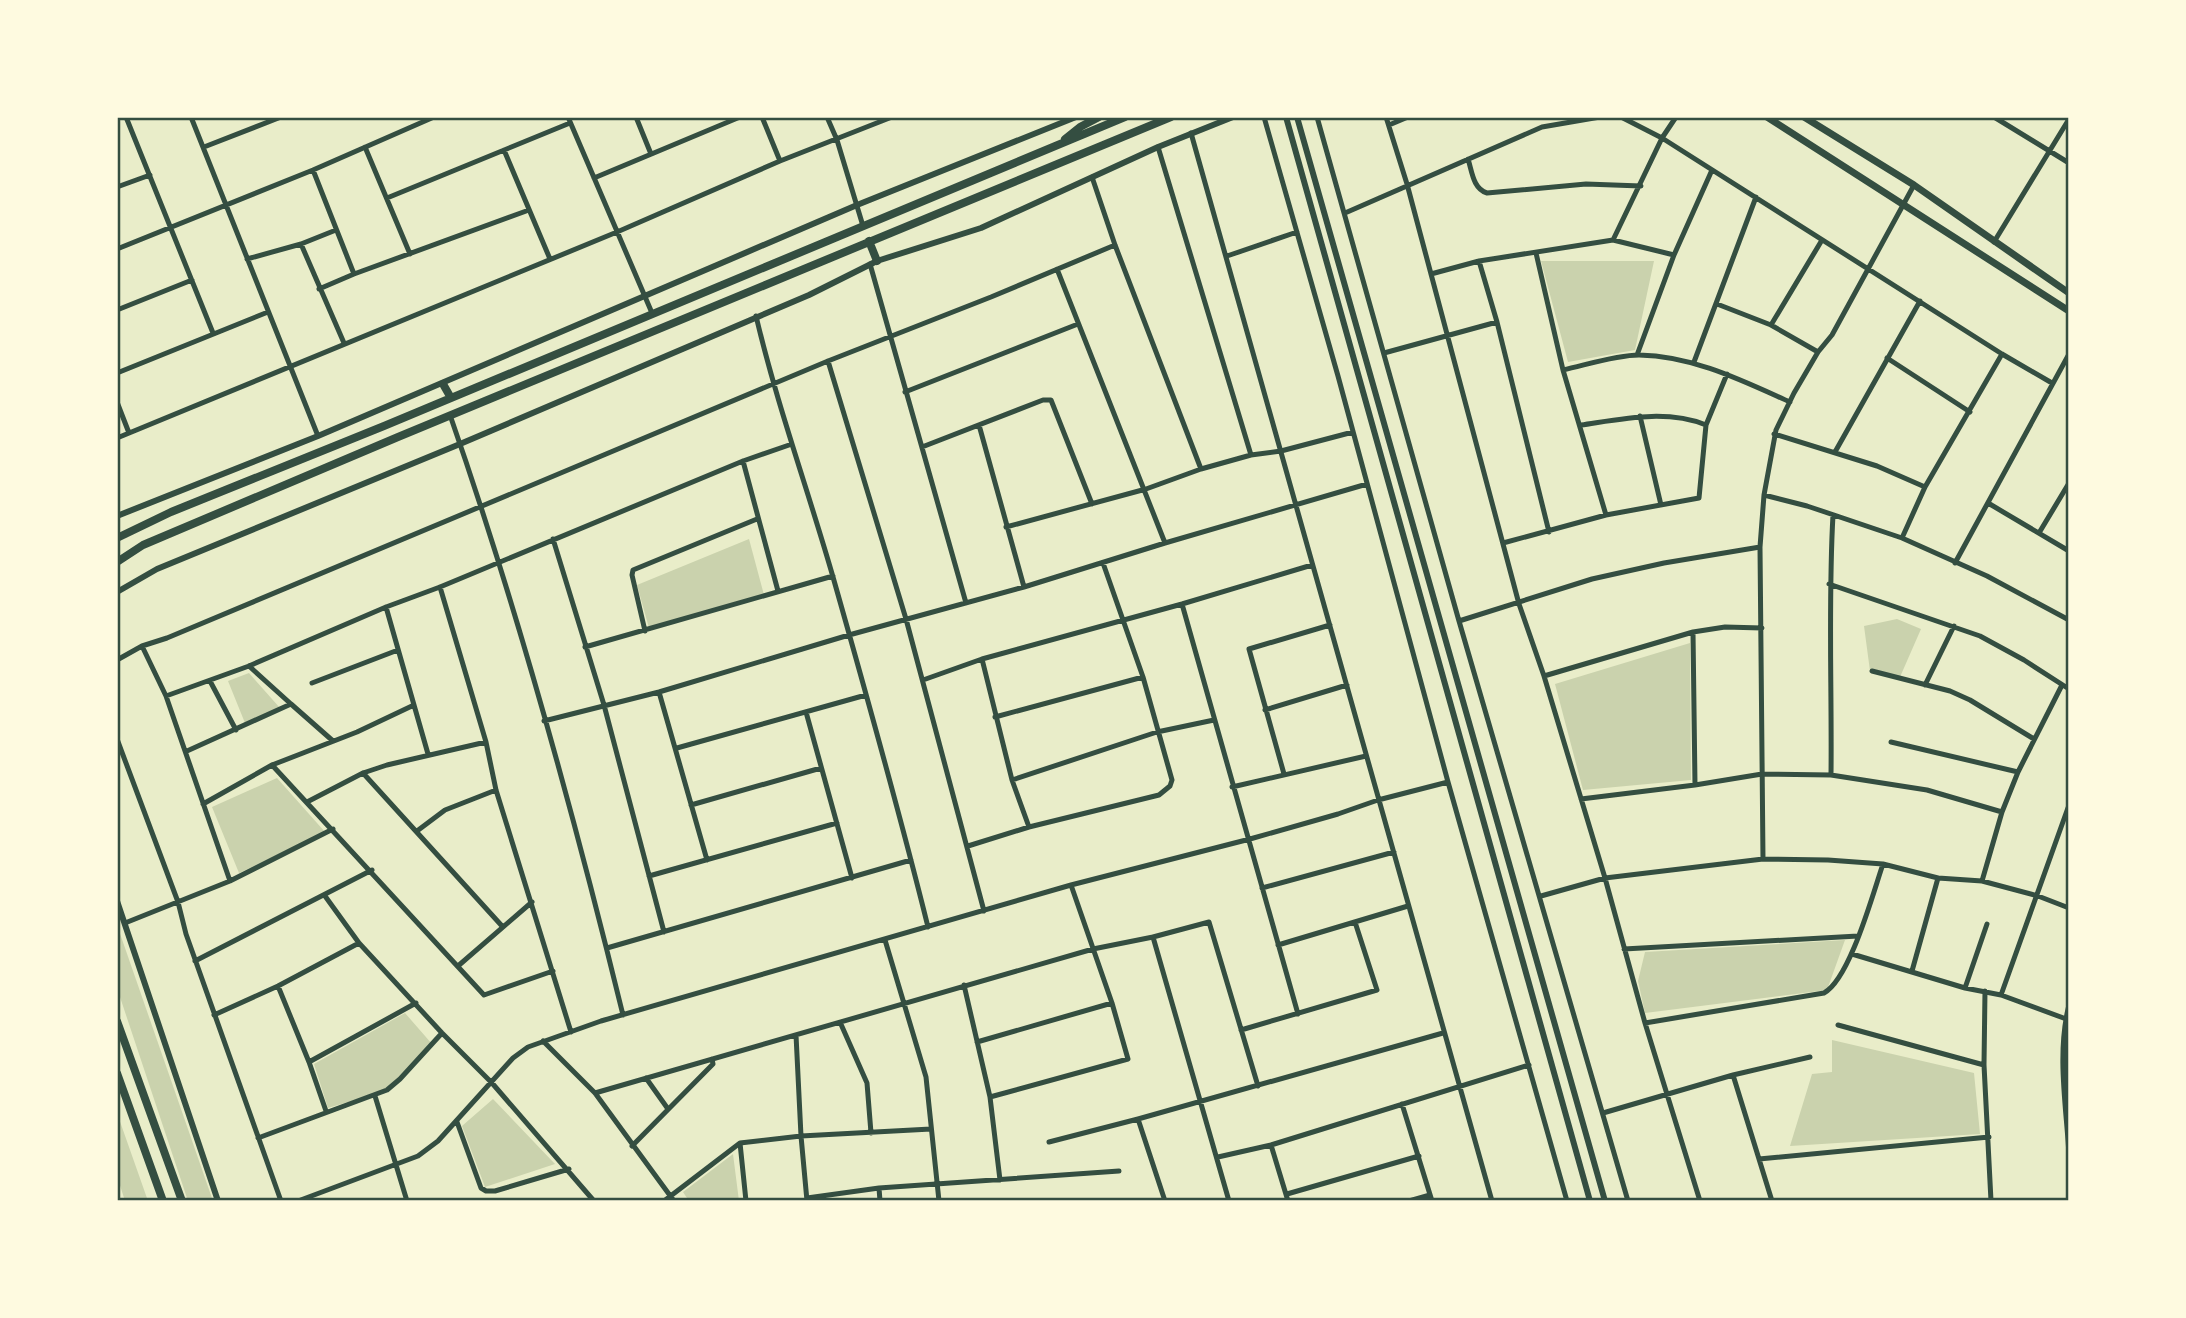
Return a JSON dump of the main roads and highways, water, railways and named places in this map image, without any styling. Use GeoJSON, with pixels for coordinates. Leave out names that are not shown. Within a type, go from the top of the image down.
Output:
{"type":"FeatureCollection","features":[{"type":"Feature","properties":{"kind":"highway"},"geometry":{"type":"LineString","coordinates":[[1057,145],[1080,127],[1099,117]]}},
{"type":"Feature","properties":{"kind":"highway"},"geometry":{"type":"LineString","coordinates":[[117,538],[171,512],[1125,117]]}},
{"type":"Feature","properties":{"kind":"highway"},"geometry":{"type":"LineString","coordinates":[[117,562],[143,545],[450,415],[1171,117]]}},
{"type":"Feature","properties":{"kind":"highway"},"geometry":{"type":"LineString","coordinates":[[869,242],[874,263]]}},
{"type":"Feature","properties":{"kind":"highway"},"geometry":{"type":"LineString","coordinates":[[443,384],[450,398]]}},
{"type":"Feature","properties":{"kind":"highway"},"geometry":{"type":"LineString","coordinates":[[117,1021],[182,1201]]}},
{"type":"Feature","properties":{"kind":"highway"},"geometry":{"type":"LineString","coordinates":[[117,1073],[163,1201]]}},
{"type":"Feature","properties":{"kind":"main road"},"geometry":{"type":"LineString","coordinates":[[1767,117],[2069,311]]}},
{"type":"Feature","properties":{"kind":"main road"},"geometry":{"type":"LineString","coordinates":[[1804,117],[1914,185],[2069,293]]}}]}
